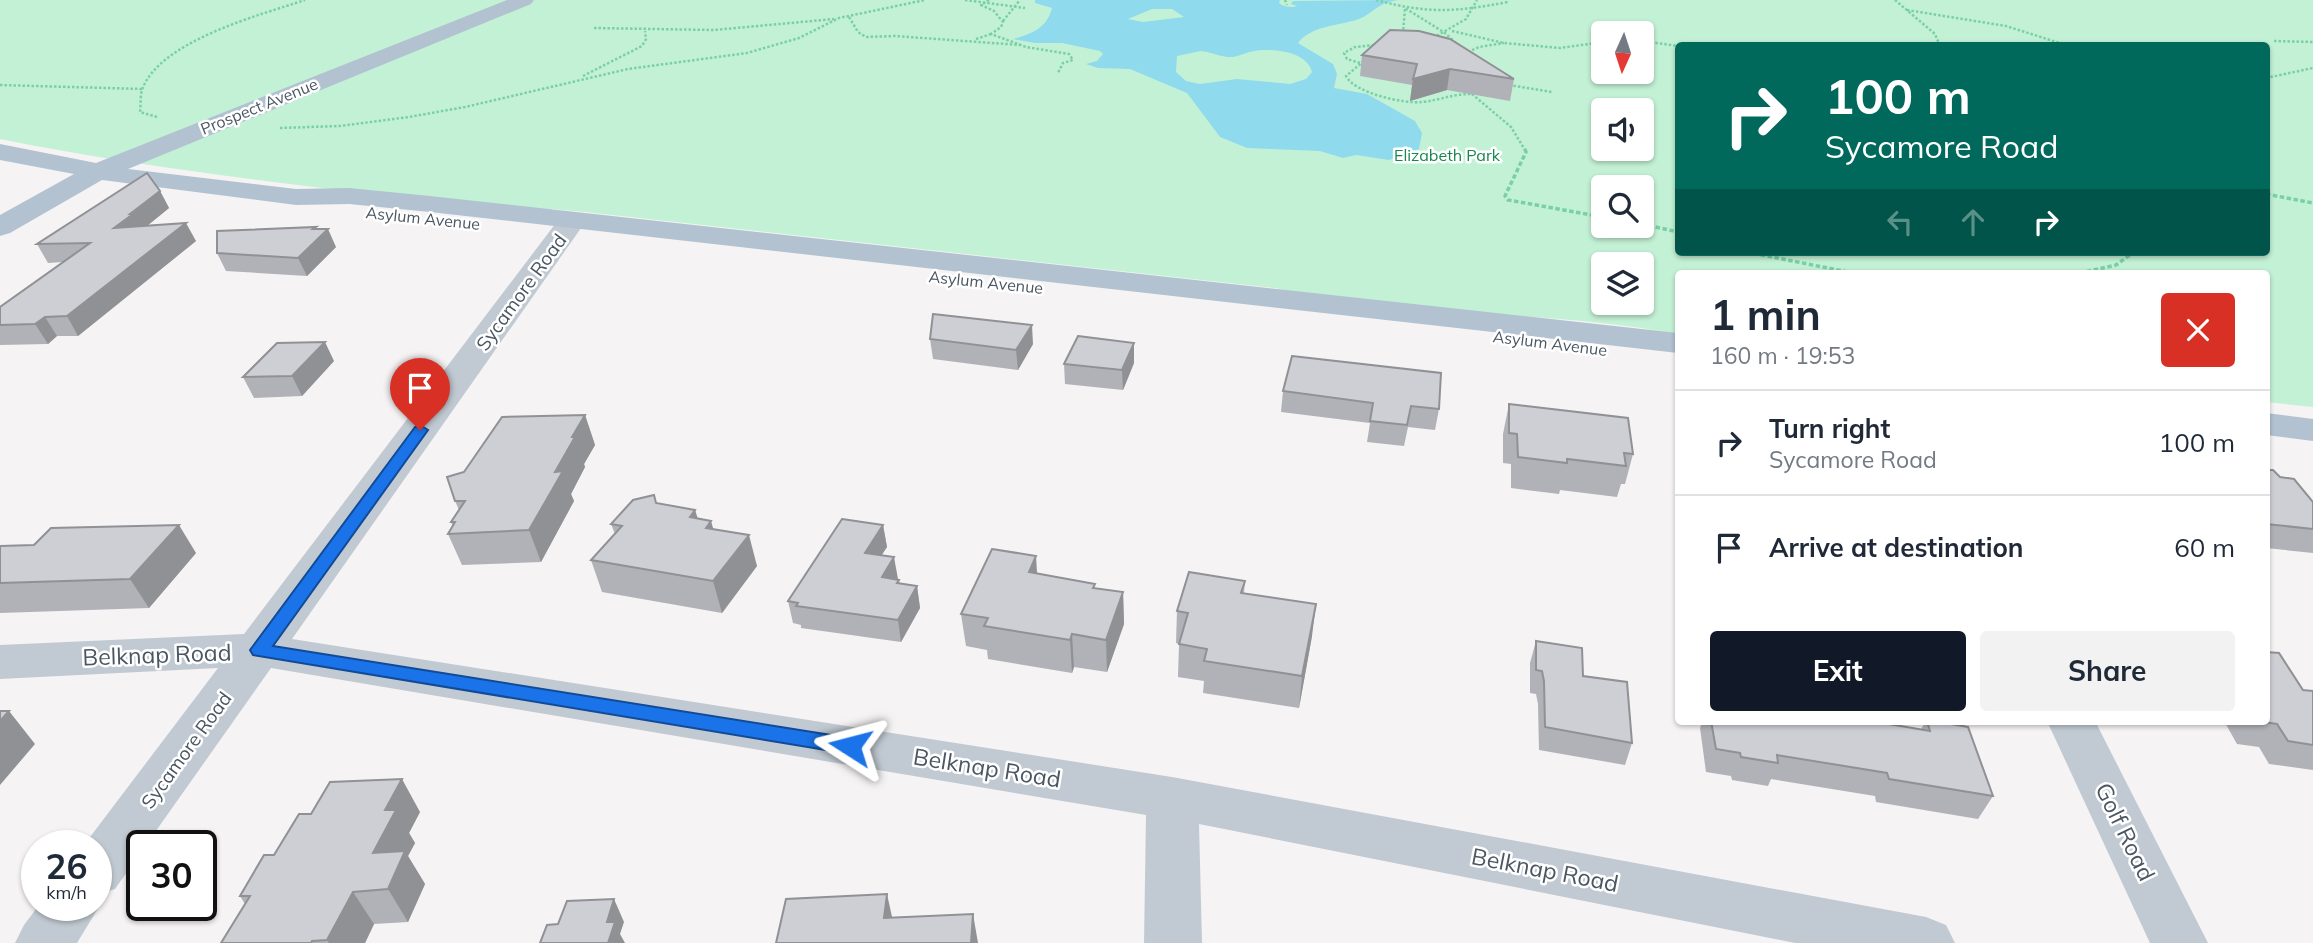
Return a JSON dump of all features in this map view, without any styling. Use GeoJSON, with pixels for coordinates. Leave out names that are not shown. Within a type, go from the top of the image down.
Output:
{"type":"FeatureCollection","features":[{"type":"Feature","properties":{"kind":"main road","name":"Prospect Avenue"},"geometry":{"type":"LineString","coordinates":[[0,227],[97,172],[524,0]]}},
{"type":"Feature","properties":{"kind":"main road","name":"Asylum Avenue"},"geometry":{"type":"LineString","coordinates":[[0,152],[97,172],[296,197],[329,208],[568,227],[1675,343]]}},
{"type":"Feature","properties":{"kind":"main road","name":"Asylum Avenue"},"geometry":{"type":"LineString","coordinates":[[568,227],[1675,358]]}},
{"type":"Feature","properties":{"kind":"main road"},"geometry":{"type":"LineString","coordinates":[[2270,408],[2313,413]]}},
{"type":"Feature","properties":{"kind":"main road"},"geometry":{"type":"LineString","coordinates":[[2270,425],[2313,430]]}},
{"type":"Feature","properties":{"kind":"street","name":"Sycamore Road"},"geometry":{"type":"LineString","coordinates":[[112,850],[568,227]]}},
{"type":"Feature","properties":{"kind":"street","name":"Belknap Road"},"geometry":{"type":"LineString","coordinates":[[0,662],[260,650],[1172,798],[1926,943]]}},
{"type":"Feature","properties":{"kind":"street","name":"Golf Road"},"geometry":{"type":"LineString","coordinates":[[2073,725],[2179,943]]}},
{"type":"Feature","properties":{"kind":"street"},"geometry":{"type":"LineString","coordinates":[[1172,798],[1173,943]]}},
{"type":"Feature","properties":{"kind":"street"},"geometry":{"type":"LineString","coordinates":[[44,943],[60,921]]}},
{"type":"Feature","properties":{"kind":"path"},"geometry":{"type":"LineString","coordinates":[[163,120],[140,112],[142,89],[157,70],[180,51],[209,34],[305,0]]}},
{"type":"Feature","properties":{"kind":"path"},"geometry":{"type":"LineString","coordinates":[[594,27],[645,31],[735,31],[839,18],[925,0]]}},
{"type":"Feature","properties":{"kind":"path"},"geometry":{"type":"LineString","coordinates":[[965,0],[988,1],[1026,9]]}},
{"type":"Feature","properties":{"kind":"path"},"geometry":{"type":"LineString","coordinates":[[971,40],[991,34],[1001,27],[1020,0]]}},
{"type":"Feature","properties":{"kind":"path"},"geometry":{"type":"LineString","coordinates":[[1285,0],[1287,5]]}},
{"type":"Feature","properties":{"kind":"path"},"geometry":{"type":"LineString","coordinates":[[1376,0],[1405,8],[1455,12],[1508,2]]}},
{"type":"Feature","properties":{"kind":"path"},"geometry":{"type":"LineString","coordinates":[[1427,43],[1434,36],[1451,31],[1476,8],[1478,0]]}},
{"type":"Feature","properties":{"kind":"path"},"geometry":{"type":"LineString","coordinates":[[1895,0],[1934,34],[1938,42]]}},
{"type":"Feature","properties":{"kind":"path"},"geometry":{"type":"LineString","coordinates":[[988,1],[981,5],[994,11],[1003,22]]}},
{"type":"Feature","properties":{"kind":"path"},"geometry":{"type":"LineString","coordinates":[[1405,8],[1445,33],[1468,53]]}},
{"type":"Feature","properties":{"kind":"path"},"geometry":{"type":"LineString","coordinates":[[1403,34],[1405,8]]}},
{"type":"Feature","properties":{"kind":"path"},"geometry":{"type":"LineString","coordinates":[[1907,10],[2006,26],[2056,42]]}},
{"type":"Feature","properties":{"kind":"path"},"geometry":{"type":"LineString","coordinates":[[848,16],[858,32],[866,37],[971,40],[1069,54],[1073,60],[1063,63],[1058,73]]}},
{"type":"Feature","properties":{"kind":"path"},"geometry":{"type":"LineString","coordinates":[[274,128],[340,126],[409,117],[465,107],[628,69],[774,47],[839,18]]}},
{"type":"Feature","properties":{"kind":"path"},"geometry":{"type":"LineString","coordinates":[[576,80],[642,46],[646,40],[645,31]]}},
{"type":"Feature","properties":{"kind":"path"},"geometry":{"type":"LineString","coordinates":[[1451,31],[1504,43],[1560,48],[1591,44]]}},
{"type":"Feature","properties":{"kind":"path"},"geometry":{"type":"LineString","coordinates":[[991,34],[1020,45]]}},
{"type":"Feature","properties":{"kind":"path"},"geometry":{"type":"LineString","coordinates":[[2274,41],[2312,42]]}},
{"type":"Feature","properties":{"kind":"path"},"geometry":{"type":"LineString","coordinates":[[1460,57],[1479,47],[1504,43]]}},
{"type":"Feature","properties":{"kind":"path"},"geometry":{"type":"LineString","coordinates":[[1654,44],[1675,46]]}},
{"type":"Feature","properties":{"kind":"path"},"geometry":{"type":"LineString","coordinates":[[1360,63],[1347,59],[1344,53],[1355,47],[1377,45]]}},
{"type":"Feature","properties":{"kind":"path"},"geometry":{"type":"LineString","coordinates":[[1364,60],[1346,76],[1347,80],[1357,88],[1387,98],[1424,102],[1445,95],[1483,92]]}},
{"type":"Feature","properties":{"kind":"path"},"geometry":{"type":"LineString","coordinates":[[2270,77],[2313,68]]}},
{"type":"Feature","properties":{"kind":"path"},"geometry":{"type":"LineString","coordinates":[[1498,83],[1538,92],[1552,92]]}},
{"type":"Feature","properties":{"kind":"path"},"geometry":{"type":"LineString","coordinates":[[0,85],[142,89]]}},
{"type":"Feature","properties":{"kind":"path"},"geometry":{"type":"LineString","coordinates":[[1472,94],[1524,142],[1526,152],[1504,196],[1508,200],[1591,215]]}},
{"type":"Feature","properties":{"kind":"path"},"geometry":{"type":"LineString","coordinates":[[2270,195],[2313,203]]}},
{"type":"Feature","properties":{"kind":"path"},"geometry":{"type":"LineString","coordinates":[[1654,226],[1675,231]]}},
{"type":"Feature","properties":{"kind":"path"},"geometry":{"type":"LineString","coordinates":[[1766,256],[1838,270]]}},
{"type":"Feature","properties":{"kind":"path"},"geometry":{"type":"LineString","coordinates":[[2094,270],[2116,265],[2128,256]]}},
{"type":"Feature","properties":{"kind":"green space","name":"Elizabeth Park"},"geometry":{"type":"Polygon","coordinates":[[[0,0],[2313,0],[2313,407],[2270,402],[2270,270],[1675,270],[1675,334],[1578,320],[1375,304],[1275,288],[585,212],[515,210],[256,180],[128,162],[0,139],[0,0]]]}},
{"type":"Feature","properties":{"kind":"water"},"geometry":{"type":"Polygon","coordinates":[[[1035,0],[1280,0],[1279,3],[1290,7],[1297,6],[1291,4],[1293,1],[1398,0],[1384,4],[1359,19],[1318,29],[1298,43],[1333,64],[1337,74],[1334,88],[1367,94],[1415,121],[1422,133],[1419,149],[1389,160],[1356,155],[1343,158],[1320,151],[1247,148],[1220,137],[1187,93],[1130,69],[1098,68],[1086,64],[1097,61],[1103,54],[1100,51],[1062,43],[1035,43],[1013,39],[1032,32],[1050,15],[1052,8],[1035,3],[1035,0]],[[1152,9],[1128,19],[1143,22],[1184,17],[1172,9],[1152,9]],[[1201,51],[1177,56],[1176,72],[1186,81],[1200,84],[1237,79],[1290,84],[1306,79],[1312,72],[1303,59],[1288,52],[1254,51],[1229,57],[1201,51]]]}},
{"type":"Feature","properties":{"kind":"building"},"geometry":{"type":"Polygon","coordinates":[[[1390,30],[1419,31],[1450,39],[1514,79],[1450,69],[1413,79],[1417,64],[1362,55],[1390,30]]]}},
{"type":"Feature","properties":{"kind":"building"},"geometry":{"type":"Polygon","coordinates":[[[147,173],[160,191],[114,228],[186,223],[67,316],[45,317],[35,324],[0,325],[0,307],[90,243],[37,244],[147,173]]]}},
{"type":"Feature","properties":{"kind":"building"},"geometry":{"type":"Polygon","coordinates":[[[316,227],[313,229],[328,229],[298,258],[217,253],[217,231],[316,227]]]}},
{"type":"Feature","properties":{"kind":"building"},"geometry":{"type":"Polygon","coordinates":[[[933,314],[1032,325],[1016,350],[930,339],[933,314]]]}},
{"type":"Feature","properties":{"kind":"building"},"geometry":{"type":"Polygon","coordinates":[[[1078,336],[1134,343],[1122,370],[1064,364],[1078,336]]]}},
{"type":"Feature","properties":{"kind":"building"},"geometry":{"type":"Polygon","coordinates":[[[325,342],[292,376],[243,377],[277,343],[325,342]]]}},
{"type":"Feature","properties":{"kind":"building"},"geometry":{"type":"Polygon","coordinates":[[[1292,356],[1441,373],[1439,409],[1411,406],[1407,425],[1370,421],[1373,403],[1283,391],[1292,356]]]}},
{"type":"Feature","properties":{"kind":"building"},"geometry":{"type":"Polygon","coordinates":[[[1509,404],[1628,418],[1633,454],[1624,453],[1626,466],[1518,457],[1517,434],[1509,433],[1509,404]]]}},
{"type":"Feature","properties":{"kind":"building"},"geometry":{"type":"Polygon","coordinates":[[[585,415],[555,472],[563,471],[529,530],[448,534],[455,522],[451,522],[465,501],[455,501],[447,477],[464,472],[502,417],[585,415]]]}},
{"type":"Feature","properties":{"kind":"building"},"geometry":{"type":"Polygon","coordinates":[[[2270,470],[2280,477],[2294,479],[2313,502],[2313,529],[2270,524],[2270,470]]]}},
{"type":"Feature","properties":{"kind":"building"},"geometry":{"type":"Polygon","coordinates":[[[654,495],[656,503],[695,510],[690,517],[711,521],[706,528],[749,535],[713,581],[591,560],[622,526],[611,524],[633,500],[654,495]]]}},
{"type":"Feature","properties":{"kind":"building"},"geometry":{"type":"Polygon","coordinates":[[[842,519],[883,525],[865,553],[894,557],[882,577],[917,586],[898,620],[796,606],[798,603],[788,601],[842,519]]]}},
{"type":"Feature","properties":{"kind":"building"},"geometry":{"type":"Polygon","coordinates":[[[179,525],[130,579],[0,583],[0,546],[34,545],[51,528],[179,525]]]}},
{"type":"Feature","properties":{"kind":"building"},"geometry":{"type":"Polygon","coordinates":[[[992,549],[1036,556],[1029,572],[1095,584],[1093,588],[1123,592],[1106,640],[1072,634],[1070,640],[984,626],[988,618],[961,614],[992,549]]]}},
{"type":"Feature","properties":{"kind":"building"},"geometry":{"type":"Polygon","coordinates":[[[1189,572],[1245,581],[1241,593],[1316,604],[1302,676],[1204,661],[1207,649],[1179,644],[1188,613],[1177,611],[1189,572]]]}},
{"type":"Feature","properties":{"kind":"building"},"geometry":{"type":"Polygon","coordinates":[[[1536,641],[1582,648],[1583,676],[1627,682],[1632,743],[1545,727],[1544,681],[1542,671],[1536,670],[1536,641]]]}},
{"type":"Feature","properties":{"kind":"building"},"geometry":{"type":"Polygon","coordinates":[[[2270,652],[2279,653],[2303,690],[2313,691],[2313,745],[2288,741],[2277,724],[2270,723],[2270,652]]]}},
{"type":"Feature","properties":{"kind":"building"},"geometry":{"type":"Polygon","coordinates":[[[0,711],[9,711],[0,721],[0,711]]]}},
{"type":"Feature","properties":{"kind":"building"},"geometry":{"type":"Polygon","coordinates":[[[1712,725],[1895,725],[1930,731],[1928,725],[1957,725],[1968,727],[1993,796],[1889,779],[1887,773],[1777,755],[1778,763],[1741,757],[1740,753],[1716,749],[1712,725]]]}},
{"type":"Feature","properties":{"kind":"building"},"geometry":{"type":"Polygon","coordinates":[[[402,779],[385,810],[396,810],[373,853],[405,851],[388,889],[353,892],[327,940],[311,943],[221,943],[250,896],[240,896],[264,855],[274,855],[299,814],[311,814],[330,782],[402,779]]]}},
{"type":"Feature","properties":{"kind":"building"},"geometry":{"type":"Polygon","coordinates":[[[887,894],[884,918],[973,914],[971,943],[776,943],[786,899],[887,894]]]}},
{"type":"Feature","properties":{"kind":"building"},"geometry":{"type":"Polygon","coordinates":[[[614,899],[607,922],[615,922],[608,943],[540,943],[547,925],[558,924],[567,901],[614,899]]]}},
{"type":"Feature","properties":{"kind":"route"},"geometry":{"type":"LineString","coordinates":[[420,430],[260,650],[850,746]]}}]}
